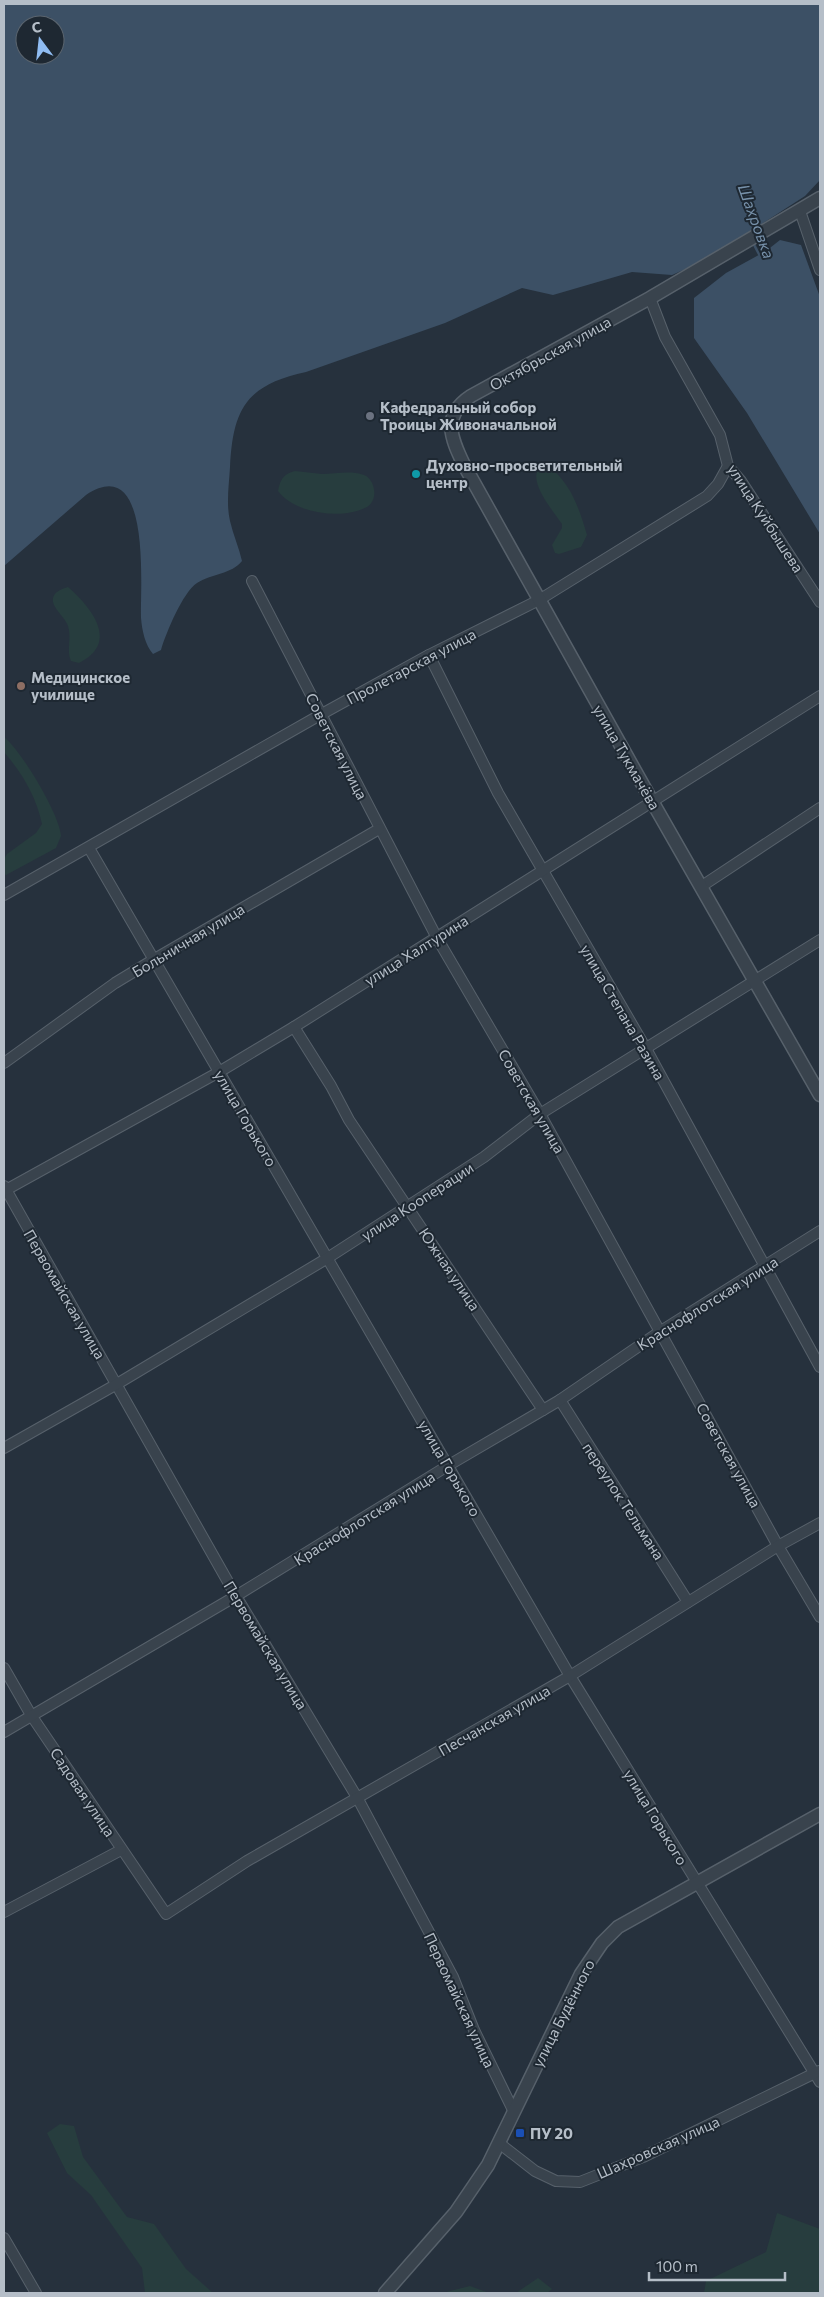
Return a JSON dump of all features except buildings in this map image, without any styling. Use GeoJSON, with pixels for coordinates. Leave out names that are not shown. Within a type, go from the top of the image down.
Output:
{"type":"FeatureCollection","features":[{"type":"Feature","properties":{"kind":"street"},"geometry":{"type":"LineString","coordinates":[[820,198],[800,211],[820,270]]}},
{"type":"Feature","properties":{"kind":"street","name":"Октябрьская улица"},"geometry":{"type":"LineString","coordinates":[[454,414],[463,401],[471,396],[650,298],[800,211]]}},
{"type":"Feature","properties":{"kind":"street","name":"улица Куйбышева"},"geometry":{"type":"LineString","coordinates":[[650,298],[665,337],[720,435],[728,466],[741,480],[820,602]]}},
{"type":"Feature","properties":{"kind":"street","name":"улица Тукмачёва"},"geometry":{"type":"LineString","coordinates":[[454,414],[451,427],[453,442],[653,803],[817,1081],[820,1094]]}},
{"type":"Feature","properties":{"kind":"street","name":"Пролетарская улица"},"geometry":{"type":"LineString","coordinates":[[4,895],[428,655],[539,600],[707,496],[718,484],[728,466]]}},
{"type":"Feature","properties":{"kind":"street","name":"Советская улица"},"geometry":{"type":"LineString","coordinates":[[252,581],[437,938],[540,1114],[778,1546],[820,1617]]}},
{"type":"Feature","properties":{"kind":"street","name":"улица Степана Разина"},"geometry":{"type":"LineString","coordinates":[[428,655],[498,793],[645,1048],[820,1367]]}},
{"type":"Feature","properties":{"kind":"street","name":"улица Халтурина"},"geometry":{"type":"LineString","coordinates":[[4,1189],[219,1072],[294,1027],[653,803],[820,696]]}},
{"type":"Feature","properties":{"kind":"street"},"geometry":{"type":"LineString","coordinates":[[702,886],[820,808]]}},
{"type":"Feature","properties":{"kind":"street","name":"Больничная улица"},"geometry":{"type":"LineString","coordinates":[[4,1064],[115,984],[153,960],[380,829]]}},
{"type":"Feature","properties":{"kind":"street","name":"улица Горького"},"geometry":{"type":"LineString","coordinates":[[89,848],[326,1259],[449,1466],[570,1676],[696,1883],[819,2075]]}},
{"type":"Feature","properties":{"kind":"street","name":"улица Кооперации"},"geometry":{"type":"LineString","coordinates":[[4,1448],[117,1384],[326,1259],[484,1157],[540,1114],[820,940]]}},
{"type":"Feature","properties":{"kind":"street","name":"Южная улица"},"geometry":{"type":"LineString","coordinates":[[294,1027],[331,1086],[349,1120],[543,1410]]}},
{"type":"Feature","properties":{"kind":"street","name":"Первомайская улица"},"geometry":{"type":"LineString","coordinates":[[4,1189],[117,1384],[236,1596],[358,1799],[453,1977],[474,2030],[514,2112]]}},
{"type":"Feature","properties":{"kind":"street","name":"Краснофлотская улица"},"geometry":{"type":"LineString","coordinates":[[4,1732],[236,1596],[560,1400],[661,1331],[820,1232]]}},
{"type":"Feature","properties":{"kind":"street","name":"переулок Тельмана"},"geometry":{"type":"LineString","coordinates":[[560,1400],[688,1602]]}},
{"type":"Feature","properties":{"kind":"street","name":"Песчанская улица"},"geometry":{"type":"LineString","coordinates":[[166,1914],[247,1860],[358,1799],[570,1676],[778,1546],[820,1523]]}},
{"type":"Feature","properties":{"kind":"street","name":"Садовая улица"},"geometry":{"type":"LineString","coordinates":[[4,1668],[31,1715],[166,1914]]}},
{"type":"Feature","properties":{"kind":"street","name":"улица Будённого"},"geometry":{"type":"LineString","coordinates":[[384,2293],[456,2212],[488,2165],[581,1974],[602,1943],[618,1927],[820,1814]]}},
{"type":"Feature","properties":{"kind":"street"},"geometry":{"type":"LineString","coordinates":[[4,1912],[121,1850]]}},
{"type":"Feature","properties":{"kind":"street","name":"Шахровская улица"},"geometry":{"type":"LineString","coordinates":[[499,2143],[535,2171],[556,2181],[580,2182],[643,2157],[819,2075]]}},
{"type":"Feature","properties":{"kind":"street"},"geometry":{"type":"LineString","coordinates":[[4,2238],[36,2293]]}},
{"type":"Feature","properties":{"kind":"green space"},"geometry":{"type":"Polygon","coordinates":[[[548,466],[563,480],[568,488],[577,506],[587,535],[581,547],[559,554],[555,553],[552,545],[562,528],[562,524],[543,496],[536,474],[539,468],[548,466]]]}},
{"type":"Feature","properties":{"kind":"green space"},"geometry":{"type":"Polygon","coordinates":[[[295,471],[364,475],[368,477],[373,485],[373,500],[367,507],[345,513],[333,514],[307,510],[286,499],[278,491],[283,478],[295,471]]]}},
{"type":"Feature","properties":{"kind":"green space"},"geometry":{"type":"Polygon","coordinates":[[[68,587],[93,615],[98,625],[100,636],[98,646],[91,655],[79,663],[71,661],[68,626],[53,601],[57,592],[68,587]]]}},
{"type":"Feature","properties":{"kind":"green space"},"geometry":{"type":"Polygon","coordinates":[[[4,737],[20,755],[39,784],[54,814],[61,836],[56,848],[6,875],[4,874],[4,859],[7,854],[36,833],[42,824],[28,785],[4,752],[4,737]]]}},
{"type":"Feature","properties":{"kind":"green space"},"geometry":{"type":"Polygon","coordinates":[[[60,2124],[74,2126],[83,2157],[127,2217],[154,2224],[186,2269],[213,2293],[145,2293],[142,2268],[91,2195],[67,2173],[47,2133],[60,2124]]]}},
{"type":"Feature","properties":{"kind":"green space"},"geometry":{"type":"Polygon","coordinates":[[[777,2213],[820,2229],[820,2293],[704,2293],[706,2281],[766,2252],[777,2213]]]}},
{"type":"Feature","properties":{"kind":"green space"},"geometry":{"type":"Polygon","coordinates":[[[538,2278],[552,2289],[547,2293],[516,2293],[538,2278]]]}},
{"type":"Feature","properties":{"kind":"green space"},"geometry":{"type":"Polygon","coordinates":[[[470,2286],[489,2293],[442,2293],[470,2286]]]}},
{"type":"Feature","properties":{"kind":"water"},"geometry":{"type":"Polygon","coordinates":[[[4,4],[820,4],[820,180],[805,196],[704,261],[672,275],[632,272],[553,295],[522,288],[445,323],[306,372],[286,377],[256,392],[240,415],[232,447],[228,508],[231,526],[242,561],[233,569],[203,580],[192,588],[176,614],[161,650],[153,654],[146,642],[141,618],[141,553],[138,528],[132,506],[122,491],[107,486],[86,495],[4,566],[4,4]]]}},
{"type":"Feature","properties":{"kind":"water"},"geometry":{"type":"Polygon","coordinates":[[[780,240],[801,245],[820,297],[820,534],[747,413],[694,338],[694,298],[726,273],[766,251],[780,240]]]}},
{"type":"Feature","properties":{"kind":"waterway","name":"Шахровка"},"geometry":{"type":"LineString","coordinates":[[752,241],[760,256]]}},
{"type":"Feature","properties":{"kind":"place","name":"Кафедральный собор Троицы Живоначальной"},"geometry":{"type":"Point","coordinates":[370,416]}},
{"type":"Feature","properties":{"kind":"place","name":"Духовно-просветительный центр"},"geometry":{"type":"Point","coordinates":[416,474]}},
{"type":"Feature","properties":{"kind":"place","name":"Медицинское училище"},"geometry":{"type":"Point","coordinates":[21,686]}},
{"type":"Feature","properties":{"kind":"place","name":"ПУ 20"},"geometry":{"type":"Point","coordinates":[520,2133]}}]}
